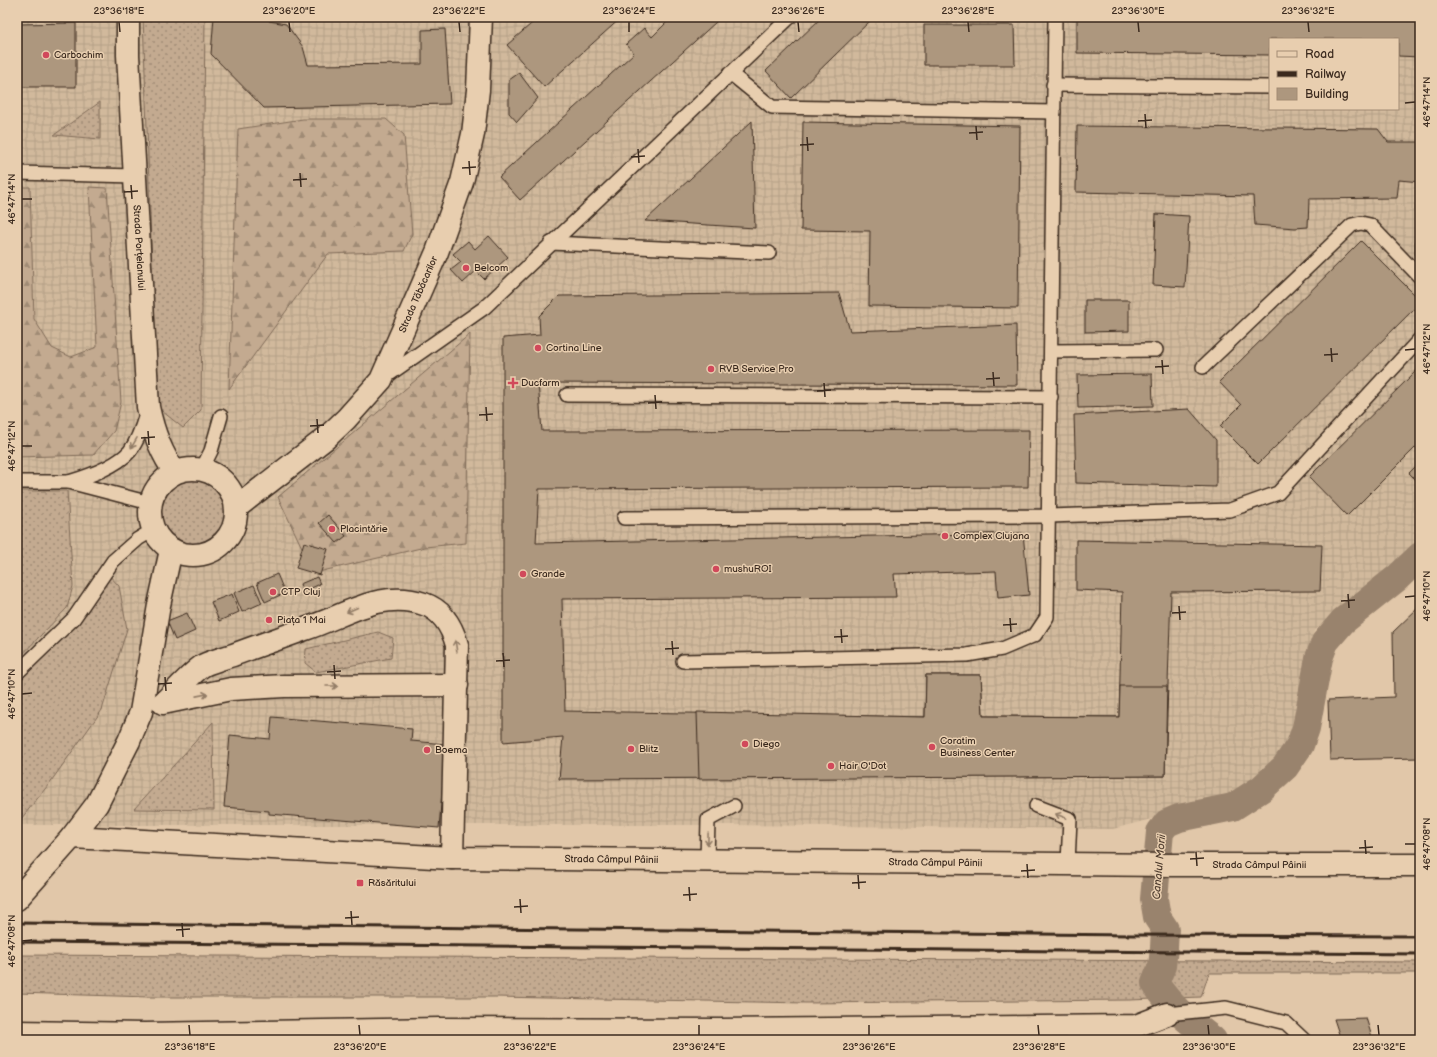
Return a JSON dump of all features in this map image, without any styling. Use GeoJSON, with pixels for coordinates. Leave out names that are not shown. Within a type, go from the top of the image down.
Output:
{"type":"FeatureCollection","features":[{"type":"Feature","properties":{"kind":"street","name":"Strada Porțelanului"},"geometry":{"type":"LineString","coordinates":[[128,17],[128,55],[148,407],[158,444],[165,458],[175,472]]}},
{"type":"Feature","properties":{"kind":"street","name":"Strada Tăbăcarilor"},"geometry":{"type":"LineString","coordinates":[[236,507],[326,438],[346,419],[381,380],[437,252],[462,182],[473,134],[478,90],[481,17]]}},
{"type":"Feature","properties":{"kind":"street"},"geometry":{"type":"LineString","coordinates":[[188,468],[202,469],[215,474],[225,482],[233,494],[236,507],[236,521],[231,534],[216,548],[197,555],[184,555],[171,550],[160,541],[153,530],[149,517],[150,503],[155,490],[163,479],[175,472],[188,468]]}},
{"type":"Feature","properties":{"kind":"street"},"geometry":{"type":"LineString","coordinates":[[17,899],[72,837],[96,804],[119,763],[141,712],[159,605],[171,550]]}},
{"type":"Feature","properties":{"kind":"street"},"geometry":{"type":"LineString","coordinates":[[72,837],[452,858],[457,645],[454,632],[446,620],[428,606],[400,598],[386,599],[366,604],[327,622],[203,666],[164,702]]}},
{"type":"Feature","properties":{"kind":"street"},"geometry":{"type":"LineString","coordinates":[[141,712],[164,702],[231,689],[284,686],[457,685]]}},
{"type":"Feature","properties":{"kind":"street","name":"Strada Câmpul Pâinii"},"geometry":{"type":"LineString","coordinates":[[452,858],[1420,865]]}},
{"type":"Feature","properties":{"kind":"street"},"geometry":{"type":"LineString","coordinates":[[17,1032],[144,1037],[997,1034],[1136,1026],[1167,1014]]}},
{"type":"Feature","properties":{"kind":"lane"},"geometry":{"type":"LineString","coordinates":[[381,380],[484,308],[790,17]]}},
{"type":"Feature","properties":{"kind":"lane"},"geometry":{"type":"LineString","coordinates":[[683,661],[967,655],[1002,649],[1035,634],[1047,617],[1055,17]]}},
{"type":"Feature","properties":{"kind":"lane"},"geometry":{"type":"LineString","coordinates":[[730,73],[772,107],[1054,112]]}},
{"type":"Feature","properties":{"kind":"lane"},"geometry":{"type":"LineString","coordinates":[[1054,85],[1269,87]]}},
{"type":"Feature","properties":{"kind":"lane"},"geometry":{"type":"LineString","coordinates":[[17,173],[135,176]]}},
{"type":"Feature","properties":{"kind":"lane"},"geometry":{"type":"LineString","coordinates":[[1203,367],[1352,225],[1362,223],[1370,225],[1420,277]]}},
{"type":"Feature","properties":{"kind":"lane"},"geometry":{"type":"LineString","coordinates":[[551,243],[769,253]]}},
{"type":"Feature","properties":{"kind":"lane"},"geometry":{"type":"LineString","coordinates":[[624,518],[1049,516],[1230,510],[1278,493],[1420,339]]}},
{"type":"Feature","properties":{"kind":"lane"},"geometry":{"type":"LineString","coordinates":[[1051,351],[1156,350]]}},
{"type":"Feature","properties":{"kind":"lane"},"geometry":{"type":"LineString","coordinates":[[567,395],[1050,397]]}},
{"type":"Feature","properties":{"kind":"lane"},"geometry":{"type":"LineString","coordinates":[[69,482],[106,468],[122,458],[136,442],[148,407]]}},
{"type":"Feature","properties":{"kind":"lane"},"geometry":{"type":"LineString","coordinates":[[202,469],[211,451],[221,416]]}},
{"type":"Feature","properties":{"kind":"lane"},"geometry":{"type":"LineString","coordinates":[[17,482],[69,482],[150,503]]}},
{"type":"Feature","properties":{"kind":"lane"},"geometry":{"type":"LineString","coordinates":[[17,673],[74,618],[114,561],[138,539],[153,530]]}},
{"type":"Feature","properties":{"kind":"lane"},"geometry":{"type":"LineString","coordinates":[[707,861],[708,820],[734,806]]}},
{"type":"Feature","properties":{"kind":"lane"},"geometry":{"type":"LineString","coordinates":[[1036,806],[1070,820],[1068,863]]}},
{"type":"Feature","properties":{"kind":"lane"},"geometry":{"type":"LineString","coordinates":[[1167,1014],[1226,1008],[1286,1023],[1304,1040]]}},
{"type":"Feature","properties":{"kind":"shaded area"},"geometry":{"type":"Polygon","coordinates":[[[17,17],[1420,17],[1420,538],[1380,580],[1314,631],[1290,737],[1268,770],[1220,801],[1113,829],[730,825],[17,825],[17,17]]]}},
{"type":"Feature","properties":{"kind":"green space"},"geometry":{"type":"Polygon","coordinates":[[[143,17],[205,17],[201,410],[183,428],[157,407],[143,17]]]}},
{"type":"Feature","properties":{"kind":"green space"},"geometry":{"type":"Polygon","coordinates":[[[100,102],[100,139],[54,135],[100,102]]]}},
{"type":"Feature","properties":{"kind":"green space"},"geometry":{"type":"Polygon","coordinates":[[[303,119],[386,119],[404,135],[412,234],[404,251],[328,254],[229,389],[238,129],[303,119]]]}},
{"type":"Feature","properties":{"kind":"green space"},"geometry":{"type":"Polygon","coordinates":[[[17,187],[30,187],[34,319],[52,348],[71,357],[97,347],[89,187],[107,188],[121,402],[114,431],[93,455],[17,457],[17,187]]]}},
{"type":"Feature","properties":{"kind":"green space"},"geometry":{"type":"Polygon","coordinates":[[[470,334],[466,543],[425,547],[314,573],[278,497],[470,334]]]}},
{"type":"Feature","properties":{"kind":"green space"},"geometry":{"type":"Polygon","coordinates":[[[192,474],[207,477],[219,485],[227,497],[230,512],[227,527],[219,539],[207,547],[192,550],[177,547],[165,539],[157,527],[154,512],[157,497],[165,485],[177,477],[192,474]]]}},
{"type":"Feature","properties":{"kind":"green space"},"geometry":{"type":"Polygon","coordinates":[[[17,491],[67,491],[73,586],[67,608],[17,660],[17,491]]]}},
{"type":"Feature","properties":{"kind":"green space"},"geometry":{"type":"Polygon","coordinates":[[[106,572],[119,586],[127,629],[102,710],[49,784],[17,824],[17,673],[106,572]]]}},
{"type":"Feature","properties":{"kind":"green space"},"geometry":{"type":"Polygon","coordinates":[[[378,632],[393,638],[391,658],[316,672],[305,663],[306,649],[378,632]]]}},
{"type":"Feature","properties":{"kind":"green space"},"geometry":{"type":"Polygon","coordinates":[[[213,722],[214,810],[134,809],[213,722]]]}},
{"type":"Feature","properties":{"kind":"green space"},"geometry":{"type":"Polygon","coordinates":[[[17,955],[1420,962],[1420,973],[1209,973],[1201,997],[1130,1000],[806,1003],[495,997],[149,997],[17,993],[17,955]]]}},
{"type":"Feature","properties":{"kind":"building"},"geometry":{"type":"Polygon","coordinates":[[[214,17],[269,17],[269,21],[286,24],[303,47],[308,65],[422,64],[422,30],[445,29],[450,104],[264,108],[211,54],[214,17]]]}},
{"type":"Feature","properties":{"kind":"building"},"geometry":{"type":"Polygon","coordinates":[[[539,17],[622,17],[544,87],[507,45],[539,17]]]}},
{"type":"Feature","properties":{"kind":"building"},"geometry":{"type":"Polygon","coordinates":[[[672,17],[712,17],[716,22],[520,200],[499,177],[634,53],[626,44],[644,28],[652,37],[672,17]]]}},
{"type":"Feature","properties":{"kind":"building"},"geometry":{"type":"Polygon","coordinates":[[[822,17],[874,17],[791,98],[766,71],[822,17]]]}},
{"type":"Feature","properties":{"kind":"building"},"geometry":{"type":"Polygon","coordinates":[[[1077,17],[1420,17],[1420,57],[1399,56],[1399,38],[1269,38],[1269,55],[1077,53],[1077,17]]]}},
{"type":"Feature","properties":{"kind":"building","name":"Carbochim"},"geometry":{"type":"Polygon","coordinates":[[[76,23],[76,87],[17,87],[17,24],[76,23]]]}},
{"type":"Feature","properties":{"kind":"building"},"geometry":{"type":"Polygon","coordinates":[[[924,25],[1014,25],[1015,65],[924,65],[924,25]]]}},
{"type":"Feature","properties":{"kind":"building"},"geometry":{"type":"Polygon","coordinates":[[[519,73],[538,98],[517,122],[509,113],[509,80],[519,73]]]}},
{"type":"Feature","properties":{"kind":"building"},"geometry":{"type":"Polygon","coordinates":[[[752,121],[755,228],[645,221],[752,121]]]}},
{"type":"Feature","properties":{"kind":"building"},"geometry":{"type":"Polygon","coordinates":[[[803,122],[1020,126],[1018,308],[869,306],[870,231],[801,230],[803,122]]]}},
{"type":"Feature","properties":{"kind":"building"},"geometry":{"type":"Polygon","coordinates":[[[1077,126],[1378,129],[1388,142],[1420,142],[1420,182],[1399,180],[1397,198],[1309,199],[1308,227],[1295,228],[1255,225],[1253,196],[1076,192],[1077,126]]]}},
{"type":"Feature","properties":{"kind":"building"},"geometry":{"type":"Polygon","coordinates":[[[1416,205],[1420,205],[1420,266],[1415,266],[1416,205]]]}},
{"type":"Feature","properties":{"kind":"building"},"geometry":{"type":"Polygon","coordinates":[[[1156,214],[1189,216],[1185,287],[1153,285],[1156,214]]]}},
{"type":"Feature","properties":{"kind":"building"},"geometry":{"type":"Polygon","coordinates":[[[489,236],[508,257],[484,279],[476,271],[463,283],[451,270],[461,262],[453,254],[468,241],[475,249],[489,236]]]}},
{"type":"Feature","properties":{"kind":"building"},"geometry":{"type":"Polygon","coordinates":[[[1361,241],[1420,300],[1420,303],[1258,464],[1220,426],[1241,405],[1219,382],[1361,241]]]}},
{"type":"Feature","properties":{"kind":"building","name":"Complex Clujana"},"geometry":{"type":"Polygon","coordinates":[[[839,293],[850,331],[1016,325],[1017,385],[538,383],[542,431],[1029,430],[1028,487],[539,489],[536,543],[1023,533],[1029,595],[998,598],[996,571],[894,574],[896,597],[562,599],[565,711],[925,717],[926,675],[981,675],[983,716],[1119,717],[1122,592],[1076,590],[1076,540],[1322,545],[1320,591],[1171,592],[1165,776],[559,779],[563,737],[503,742],[503,338],[540,335],[539,316],[559,296],[839,293]]]}},
{"type":"Feature","properties":{"kind":"building"},"geometry":{"type":"Polygon","coordinates":[[[1085,300],[1129,300],[1129,331],[1085,332],[1085,300]]]}},
{"type":"Feature","properties":{"kind":"building"},"geometry":{"type":"Polygon","coordinates":[[[1420,367],[1420,443],[1347,516],[1309,477],[1420,367]]]}},
{"type":"Feature","properties":{"kind":"building"},"geometry":{"type":"Polygon","coordinates":[[[1152,374],[1153,406],[1078,408],[1077,375],[1152,374]]]}},
{"type":"Feature","properties":{"kind":"building"},"geometry":{"type":"Polygon","coordinates":[[[1189,409],[1216,440],[1216,487],[1076,483],[1074,415],[1189,409]]]}},
{"type":"Feature","properties":{"kind":"building"},"geometry":{"type":"Polygon","coordinates":[[[1420,462],[1420,484],[1409,473],[1420,462]]]}},
{"type":"Feature","properties":{"kind":"building","name":"Placintărie"},"geometry":{"type":"Polygon","coordinates":[[[328,515],[346,536],[337,543],[319,523],[328,515]]]}},
{"type":"Feature","properties":{"kind":"building"},"geometry":{"type":"Polygon","coordinates":[[[304,542],[328,549],[320,575],[296,568],[304,542]]]}},
{"type":"Feature","properties":{"kind":"building"},"geometry":{"type":"Polygon","coordinates":[[[277,574],[285,593],[265,602],[257,583],[277,574]]]}},
{"type":"Feature","properties":{"kind":"building"},"geometry":{"type":"Polygon","coordinates":[[[317,577],[320,584],[303,592],[300,584],[317,577]]]}},
{"type":"Feature","properties":{"kind":"building"},"geometry":{"type":"Polygon","coordinates":[[[254,585],[262,603],[242,612],[234,593],[254,585]]]}},
{"type":"Feature","properties":{"kind":"building"},"geometry":{"type":"Polygon","coordinates":[[[232,594],[239,612],[219,621],[211,602],[232,594]]]}},
{"type":"Feature","properties":{"kind":"building"},"geometry":{"type":"Polygon","coordinates":[[[1420,606],[1420,758],[1330,760],[1328,700],[1394,697],[1393,632],[1420,606]]]}},
{"type":"Feature","properties":{"kind":"building"},"geometry":{"type":"Polygon","coordinates":[[[187,613],[195,631],[175,640],[167,621],[187,613]]]}},
{"type":"Feature","properties":{"kind":"building","name":"Coratim Business Center"},"geometry":{"type":"Polygon","coordinates":[[[926,675],[981,675],[983,716],[1119,717],[1120,686],[1167,686],[1165,776],[699,779],[697,712],[925,717],[926,675]]]}},
{"type":"Feature","properties":{"kind":"building"},"geometry":{"type":"Polygon","coordinates":[[[272,717],[412,729],[411,741],[446,744],[439,828],[269,814],[269,811],[224,807],[230,735],[270,739],[272,717]]]}},
{"type":"Feature","properties":{"kind":"building"},"geometry":{"type":"Polygon","coordinates":[[[1366,1018],[1373,1040],[1341,1040],[1334,1019],[1366,1018]]]}},
{"type":"Feature","properties":{"kind":"waterway","name":"Canalul Morii"},"geometry":{"type":"LineString","coordinates":[[1213,1040],[1174,1007],[1155,983],[1162,966],[1165,929],[1157,917],[1154,899],[1160,832],[1167,823],[1179,818],[1233,807],[1261,789],[1285,767],[1300,745],[1306,728],[1319,658],[1325,642],[1343,621],[1397,578],[1420,556]]}},
{"type":"Feature","properties":{"kind":"railway"},"geometry":{"type":"LineString","coordinates":[[17,923],[1132,935],[1420,936]]}},
{"type":"Feature","properties":{"kind":"railway"},"geometry":{"type":"LineString","coordinates":[[17,942],[1420,954]]}},
{"type":"Feature","properties":{"kind":"place","name":"Carbochim"},"geometry":{"type":"Point","coordinates":[46,55]}},
{"type":"Feature","properties":{"kind":"place","name":"Belcom"},"geometry":{"type":"Point","coordinates":[466,268]}},
{"type":"Feature","properties":{"kind":"place","name":"Cortina Line"},"geometry":{"type":"Point","coordinates":[538,348]}},
{"type":"Feature","properties":{"kind":"place","name":"RVB Service Pro"},"geometry":{"type":"Point","coordinates":[711,369]}},
{"type":"Feature","properties":{"kind":"place","name":"Ducfarm"},"geometry":{"type":"Point","coordinates":[513,383]}},
{"type":"Feature","properties":{"kind":"place","name":"Placintărie"},"geometry":{"type":"Point","coordinates":[332,529]}},
{"type":"Feature","properties":{"kind":"place","name":"Complex Clujana"},"geometry":{"type":"Point","coordinates":[945,536]}},
{"type":"Feature","properties":{"kind":"place","name":"mushuROI"},"geometry":{"type":"Point","coordinates":[716,569]}},
{"type":"Feature","properties":{"kind":"place","name":"Grande"},"geometry":{"type":"Point","coordinates":[523,574]}},
{"type":"Feature","properties":{"kind":"place","name":"CTP Cluj"},"geometry":{"type":"Point","coordinates":[273,592]}},
{"type":"Feature","properties":{"kind":"place","name":"Piața 1 Mai"},"geometry":{"type":"Point","coordinates":[269,620]}},
{"type":"Feature","properties":{"kind":"place","name":"Diego"},"geometry":{"type":"Point","coordinates":[745,744]}},
{"type":"Feature","properties":{"kind":"place","name":"Coratim Business Center"},"geometry":{"type":"Point","coordinates":[932,747]}},
{"type":"Feature","properties":{"kind":"place","name":"Blitz"},"geometry":{"type":"Point","coordinates":[631,749]}},
{"type":"Feature","properties":{"kind":"place","name":"Boema"},"geometry":{"type":"Point","coordinates":[427,750]}},
{"type":"Feature","properties":{"kind":"place","name":"Hair O'Dot"},"geometry":{"type":"Point","coordinates":[831,766]}},
{"type":"Feature","properties":{"kind":"place","name":"Răsăritului"},"geometry":{"type":"Point","coordinates":[360,883]}}]}
